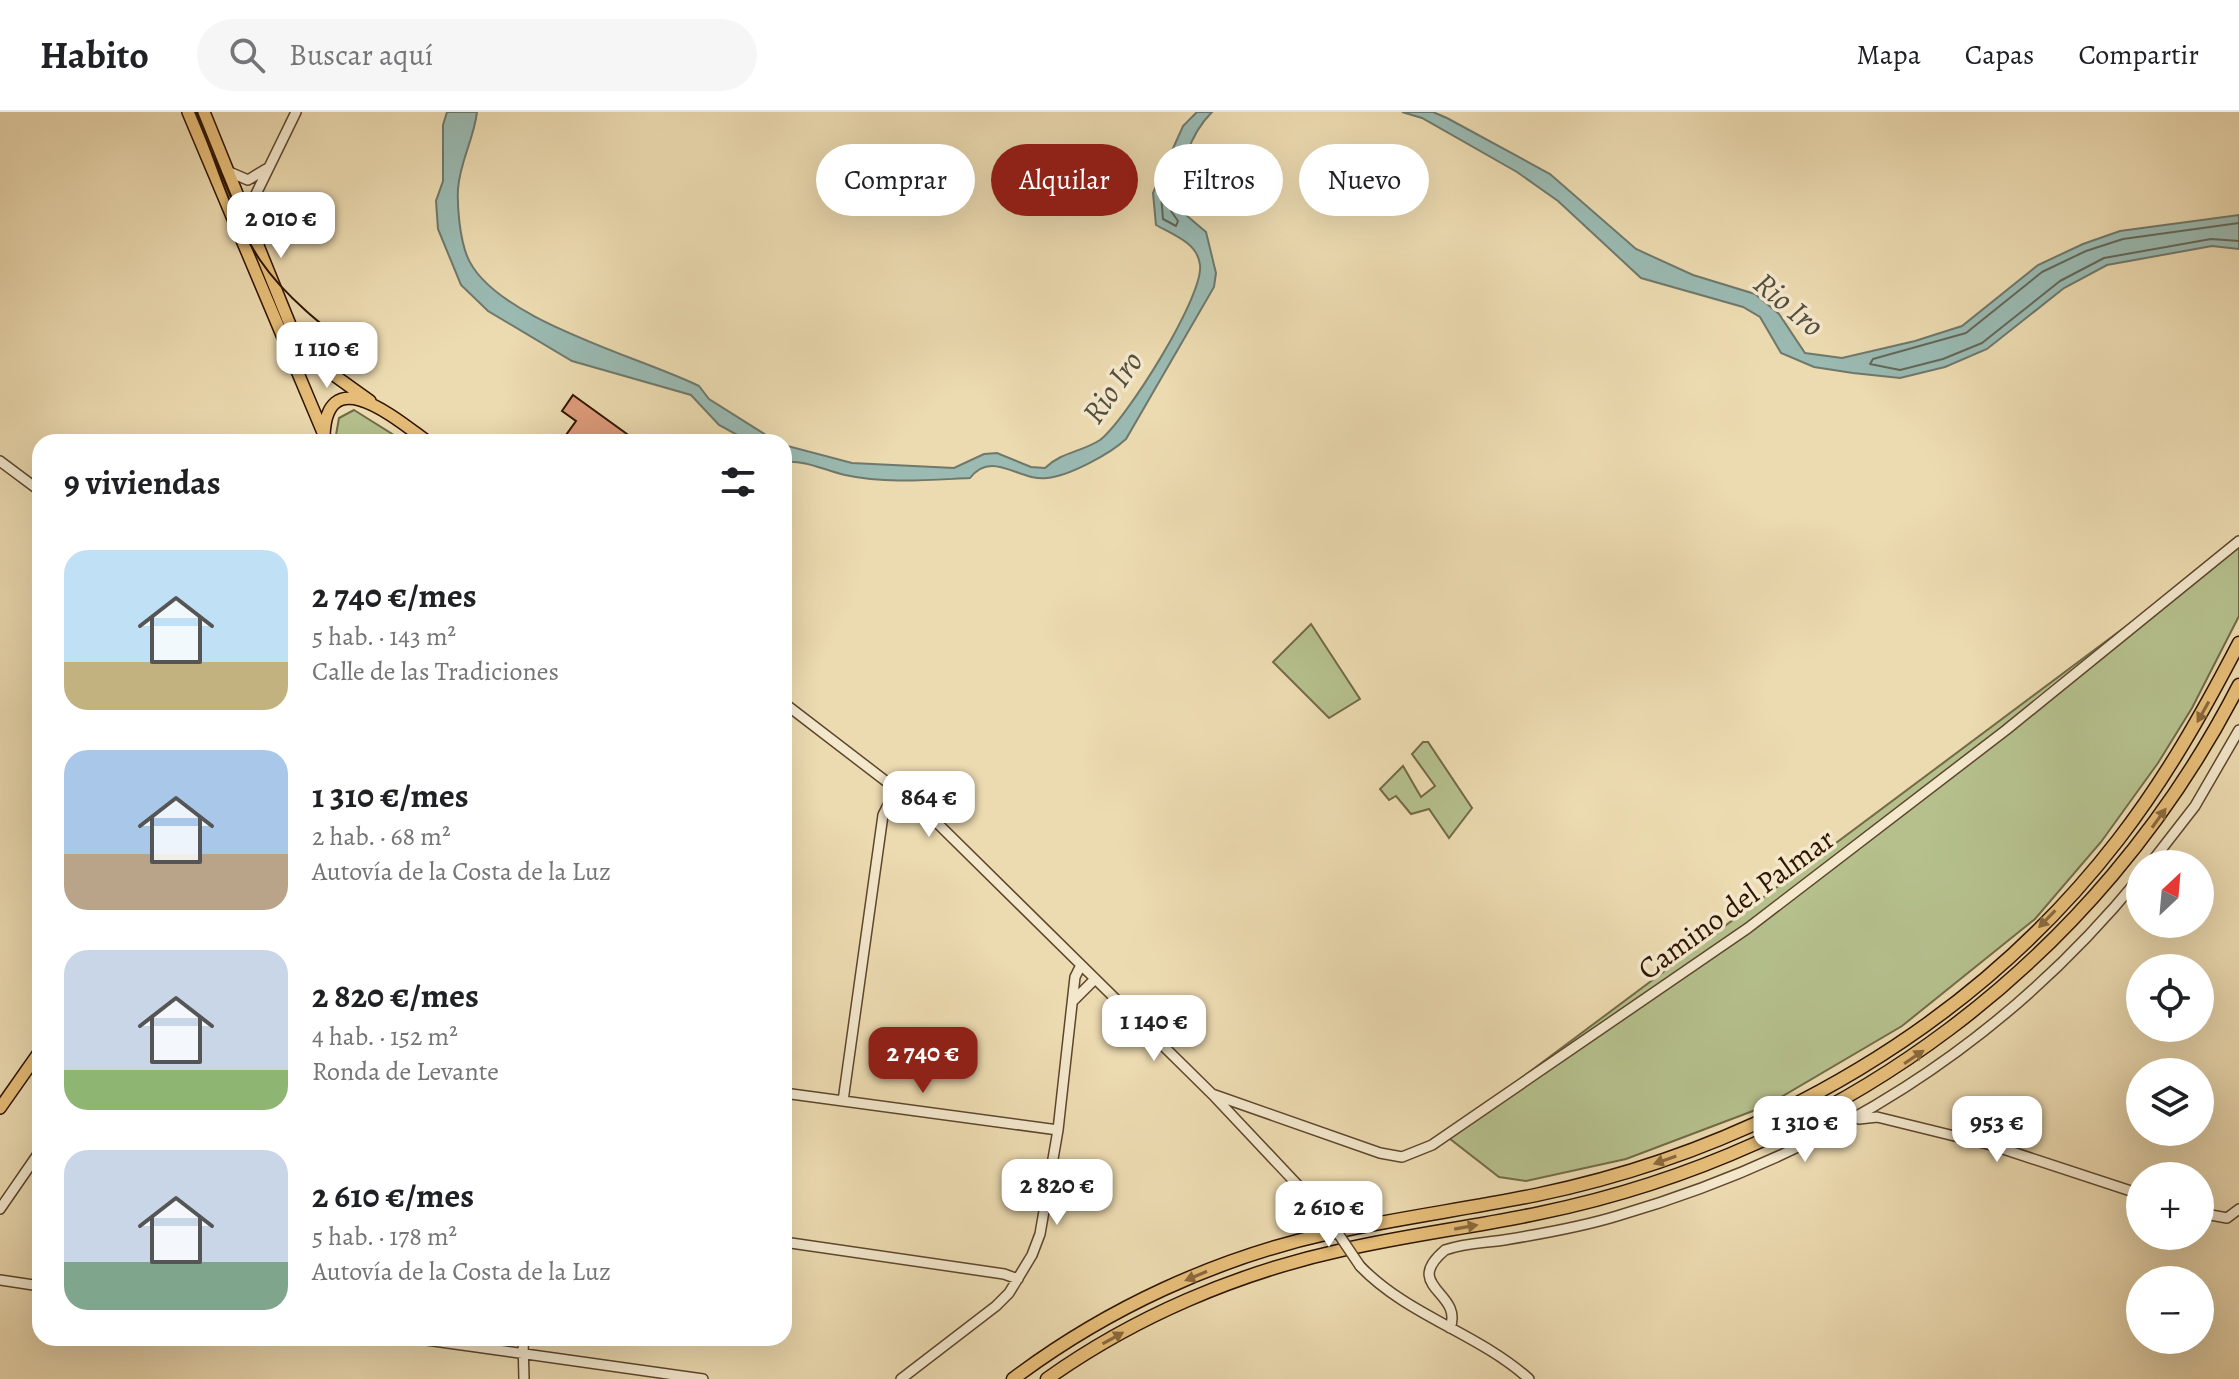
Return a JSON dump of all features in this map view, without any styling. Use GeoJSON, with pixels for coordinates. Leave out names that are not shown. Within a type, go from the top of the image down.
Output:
{"type":"FeatureCollection","features":[{"type":"Feature","properties":{"kind":"highway"},"geometry":{"type":"LineString","coordinates":[[1013,1379],[1090,1328],[1218,1266],[1330,1233],[1537,1194],[1631,1171],[1727,1137],[1869,1064],[1997,968],[2087,876],[2170,767],[2239,643]]}},
{"type":"Feature","properties":{"kind":"highway"},"geometry":{"type":"LineString","coordinates":[[1047,1379],[1152,1316],[1267,1270],[1341,1250],[1605,1199],[1739,1153],[1839,1104],[1950,1032],[2068,926],[2159,818],[2239,685]]}},
{"type":"Feature","properties":{"kind":"main road"},"geometry":{"type":"LineString","coordinates":[[188,112],[323,434]]}},
{"type":"Feature","properties":{"kind":"main road"},"geometry":{"type":"LineString","coordinates":[[204,112],[300,344],[328,373],[417,434]]}},
{"type":"Feature","properties":{"kind":"main road"},"geometry":{"type":"LineString","coordinates":[[325,434],[326,420],[335,406],[355,398],[370,401]]}},
{"type":"Feature","properties":{"kind":"main road"},"geometry":{"type":"LineString","coordinates":[[0,1108],[32,1062]]}},
{"type":"Feature","properties":{"kind":"street"},"geometry":{"type":"LineString","coordinates":[[254,238],[254,204],[266,169],[296,112]]}},
{"type":"Feature","properties":{"kind":"street"},"geometry":{"type":"LineString","coordinates":[[226,170],[248,180],[266,169]]}},
{"type":"Feature","properties":{"kind":"street"},"geometry":{"type":"LineString","coordinates":[[0,461],[32,485]]}},
{"type":"Feature","properties":{"kind":"street","name":"Camino del Palmar"},"geometry":{"type":"LineString","coordinates":[[1212,1094],[1380,1153],[1402,1157],[1424,1149],[1609,1027],[1748,928],[1973,756],[2239,541]]}},
{"type":"Feature","properties":{"kind":"street"},"geometry":{"type":"LineString","coordinates":[[792,709],[897,787],[1090,984],[1212,1094],[1325,1214],[1360,1266],[1388,1291],[1502,1357],[1529,1379]]}},
{"type":"Feature","properties":{"kind":"street"},"geometry":{"type":"LineString","coordinates":[[2161,850],[2195,806],[2239,730]]}},
{"type":"Feature","properties":{"kind":"street"},"geometry":{"type":"LineString","coordinates":[[843,1101],[883,815],[897,787]]}},
{"type":"Feature","properties":{"kind":"street"},"geometry":{"type":"LineString","coordinates":[[1450,1328],[1450,1305],[1430,1283],[1428,1270],[1432,1261],[1445,1250],[1613,1217],[1683,1195],[1797,1150],[1855,1119],[1972,1044],[2086,940],[2126,893]]}},
{"type":"Feature","properties":{"kind":"street"},"geometry":{"type":"LineString","coordinates":[[901,1379],[996,1306],[1018,1279],[1032,1255],[1040,1234],[1058,1130],[1078,972]]}},
{"type":"Feature","properties":{"kind":"street"},"geometry":{"type":"LineString","coordinates":[[1074,1000],[1090,984]]}},
{"type":"Feature","properties":{"kind":"street"},"geometry":{"type":"LineString","coordinates":[[792,1094],[1058,1130]]}},
{"type":"Feature","properties":{"kind":"street"},"geometry":{"type":"LineString","coordinates":[[1855,1119],[1877,1117],[1991,1145],[2126,1189]]}},
{"type":"Feature","properties":{"kind":"street"},"geometry":{"type":"LineString","coordinates":[[0,1209],[32,1163]]}},
{"type":"Feature","properties":{"kind":"street"},"geometry":{"type":"LineString","coordinates":[[2214,1216],[2237,1214]]}},
{"type":"Feature","properties":{"kind":"street"},"geometry":{"type":"LineString","coordinates":[[792,1243],[1004,1274],[1018,1279]]}},
{"type":"Feature","properties":{"kind":"street"},"geometry":{"type":"LineString","coordinates":[[0,1280],[32,1285]]}},
{"type":"Feature","properties":{"kind":"street"},"geometry":{"type":"LineString","coordinates":[[468,1346],[703,1379]]}},
{"type":"Feature","properties":{"kind":"street"},"geometry":{"type":"LineString","coordinates":[[523,1346],[524,1379]]}},
{"type":"Feature","properties":{"kind":"green space"},"geometry":{"type":"Polygon","coordinates":[[[354,410],[392,434],[336,434],[339,418],[354,410]]]}},
{"type":"Feature","properties":{"kind":"green space"},"geometry":{"type":"Polygon","coordinates":[[[2239,542],[2239,616],[2192,708],[2158,763],[2101,842],[2035,919],[1902,1026],[1766,1106],[1626,1159],[1526,1181],[1499,1177],[1445,1135],[2239,542]]]}},
{"type":"Feature","properties":{"kind":"green space"},"geometry":{"type":"Polygon","coordinates":[[[1311,624],[1360,699],[1329,718],[1273,662],[1311,624]]]}},
{"type":"Feature","properties":{"kind":"green space"},"geometry":{"type":"Polygon","coordinates":[[[1423,742],[1428,742],[1472,808],[1449,838],[1429,809],[1411,814],[1396,796],[1389,800],[1380,789],[1403,766],[1421,797],[1435,786],[1412,754],[1423,742]]]}},
{"type":"Feature","properties":{"kind":"water"},"geometry":{"type":"Polygon","coordinates":[[[447,112],[477,112],[459,179],[458,205],[467,256],[482,278],[506,299],[536,317],[699,386],[709,399],[764,434],[735,434],[719,425],[691,395],[572,361],[488,311],[461,285],[438,229],[436,201],[443,181],[443,125],[447,112]]]}},
{"type":"Feature","properties":{"kind":"water"},"geometry":{"type":"Polygon","coordinates":[[[1197,112],[1212,112],[1190,144],[1175,144],[1183,126],[1197,112]]]}},
{"type":"Feature","properties":{"kind":"water"},"geometry":{"type":"Polygon","coordinates":[[[1402,112],[1433,112],[1447,118],[1550,174],[1636,249],[1693,275],[1755,294],[1779,314],[1805,353],[1842,358],[1962,326],[2038,265],[2120,231],[2239,215],[2239,249],[2212,246],[2107,265],[2064,288],[1987,349],[1945,367],[1900,378],[1814,367],[1781,353],[1760,317],[1743,307],[1641,278],[1558,201],[1517,172],[1422,118],[1402,112]]]}},
{"type":"Feature","properties":{"kind":"water"},"geometry":{"type":"Polygon","coordinates":[[[1155,216],[1187,216],[1206,232],[1216,273],[1214,287],[1126,439],[1110,451],[1066,473],[1047,478],[988,466],[970,478],[876,480],[792,462],[792,447],[852,463],[954,468],[984,454],[997,453],[1031,467],[1045,468],[1100,440],[1127,409],[1161,357],[1190,303],[1198,281],[1200,265],[1195,251],[1183,240],[1156,225],[1155,216]]]}},
{"type":"Feature","properties":{"kind":"building"},"geometry":{"type":"Polygon","coordinates":[[[573,395],[627,434],[567,434],[576,421],[562,411],[573,395]]]}},
{"type":"Feature","properties":{"kind":"tram line"},"geometry":{"type":"LineString","coordinates":[[196,112],[232,207],[260,260],[296,302],[369,361]]}},
{"type":"Feature","properties":{"kind":"water label","name":"Rio Iro"},"geometry":{"type":"Point","coordinates":[1789,304]}},
{"type":"Feature","properties":{"kind":"water label","name":"Rio Iro"},"geometry":{"type":"Point","coordinates":[1112,387]}}]}
